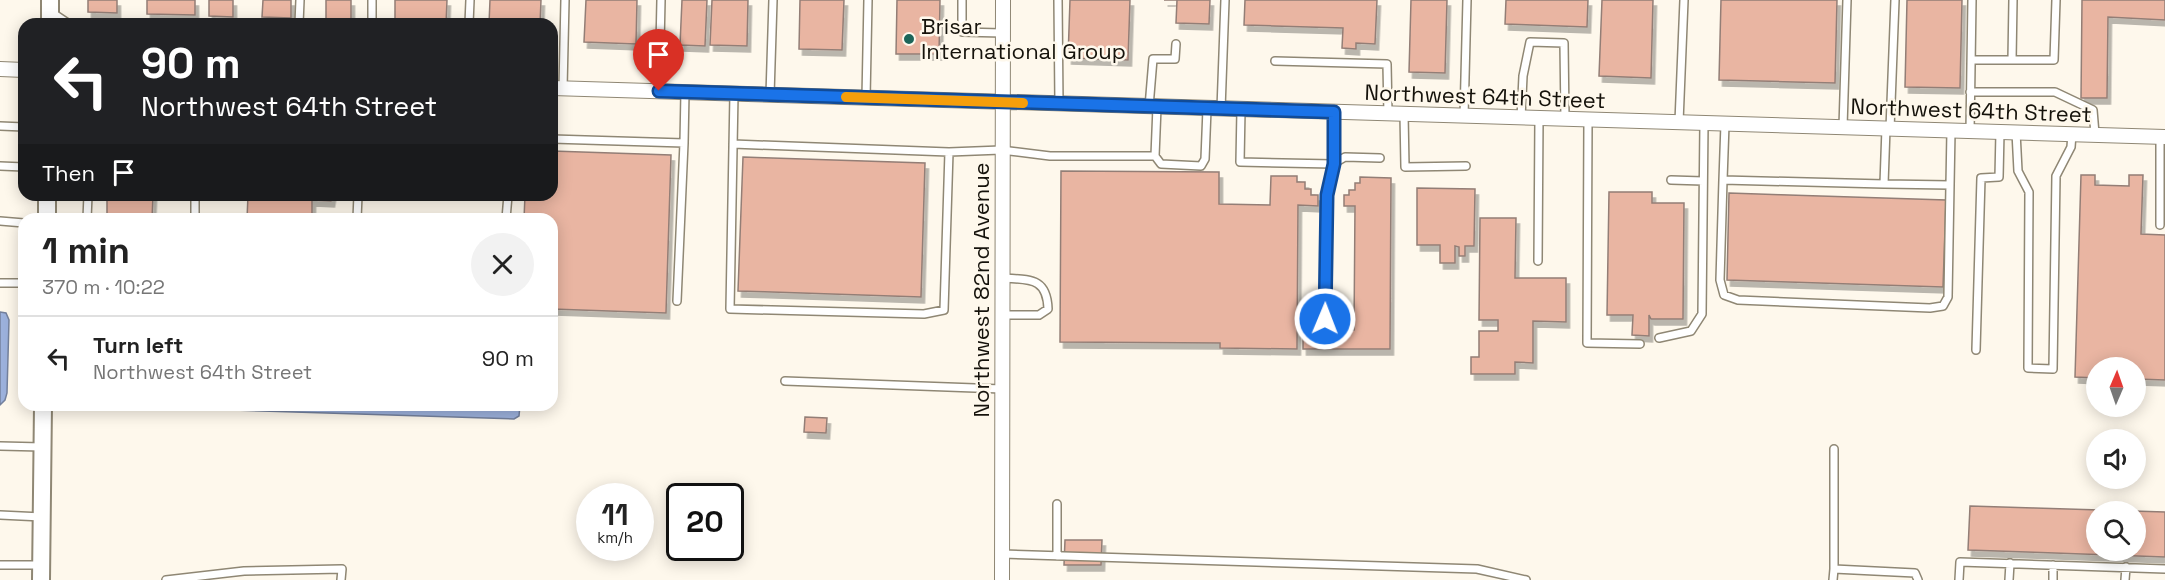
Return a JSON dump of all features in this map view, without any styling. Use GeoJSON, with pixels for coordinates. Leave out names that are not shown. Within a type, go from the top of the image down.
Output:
{"type":"FeatureCollection","features":[{"type":"Feature","properties":{"kind":"street","name":"Northwest 82nd Avenue"},"geometry":{"type":"LineString","coordinates":[[1002,580],[1001,103],[1003,0]]}},
{"type":"Feature","properties":{"kind":"street"},"geometry":{"type":"LineString","coordinates":[[0,69],[18,70]]}},
{"type":"Feature","properties":{"kind":"street","name":"Northwest 64th Street"},"geometry":{"type":"LineString","coordinates":[[558,88],[1059,105],[2163,136]]}},
{"type":"Feature","properties":{"kind":"street"},"geometry":{"type":"LineString","coordinates":[[41,573],[43,411]]}},
{"type":"Feature","properties":{"kind":"lane"},"geometry":{"type":"LineString","coordinates":[[299,18],[300,0]]}},
{"type":"Feature","properties":{"kind":"lane"},"geometry":{"type":"LineString","coordinates":[[372,0],[372,18]]}},
{"type":"Feature","properties":{"kind":"lane"},"geometry":{"type":"LineString","coordinates":[[469,18],[470,0]]}},
{"type":"Feature","properties":{"kind":"lane"},"geometry":{"type":"LineString","coordinates":[[558,88],[565,0]]}},
{"type":"Feature","properties":{"kind":"lane"},"geometry":{"type":"LineString","coordinates":[[659,91],[661,0]]}},
{"type":"Feature","properties":{"kind":"lane"},"geometry":{"type":"LineString","coordinates":[[770,95],[773,0]]}},
{"type":"Feature","properties":{"kind":"lane"},"geometry":{"type":"LineString","coordinates":[[866,98],[868,0]]}},
{"type":"Feature","properties":{"kind":"lane"},"geometry":{"type":"LineString","coordinates":[[962,0],[962,32],[1002,33]]}},
{"type":"Feature","properties":{"kind":"lane"},"geometry":{"type":"LineString","coordinates":[[1058,0],[1059,105]]}},
{"type":"Feature","properties":{"kind":"lane"},"geometry":{"type":"LineString","coordinates":[[1221,109],[1225,0]]}},
{"type":"Feature","properties":{"kind":"lane"},"geometry":{"type":"LineString","coordinates":[[1464,116],[1467,0]]}},
{"type":"Feature","properties":{"kind":"lane"},"geometry":{"type":"LineString","coordinates":[[1679,122],[1684,0]]}},
{"type":"Feature","properties":{"kind":"lane"},"geometry":{"type":"LineString","coordinates":[[1843,127],[1847,0]]}},
{"type":"Feature","properties":{"kind":"lane"},"geometry":{"type":"LineString","coordinates":[[1884,184],[1895,0]]}},
{"type":"Feature","properties":{"kind":"lane"},"geometry":{"type":"LineString","coordinates":[[1970,131],[1972,0]]}},
{"type":"Feature","properties":{"kind":"lane"},"geometry":{"type":"LineString","coordinates":[[2012,60],[2013,0]]}},
{"type":"Feature","properties":{"kind":"lane"},"geometry":{"type":"LineString","coordinates":[[1971,60],[2054,60],[2056,0]]}},
{"type":"Feature","properties":{"kind":"lane"},"geometry":{"type":"LineString","coordinates":[[1521,118],[1523,76],[1530,42],[1564,44],[1565,119]]}},
{"type":"Feature","properties":{"kind":"lane"},"geometry":{"type":"LineString","coordinates":[[1176,44],[1175,59],[1153,58],[1155,156],[1161,164],[1201,166],[1204,159],[1206,109]]}},
{"type":"Feature","properties":{"kind":"lane"},"geometry":{"type":"LineString","coordinates":[[1275,61],[1387,64],[1388,114]]}},
{"type":"Feature","properties":{"kind":"lane"},"geometry":{"type":"LineString","coordinates":[[677,302],[685,92]]}},
{"type":"Feature","properties":{"kind":"lane"},"geometry":{"type":"LineString","coordinates":[[1970,92],[2055,92],[2093,110],[2095,134]]}},
{"type":"Feature","properties":{"kind":"lane"},"geometry":{"type":"LineString","coordinates":[[734,94],[730,309],[924,314],[944,310],[949,152]]}},
{"type":"Feature","properties":{"kind":"lane"},"geometry":{"type":"LineString","coordinates":[[1241,110],[1240,162],[1334,164],[1345,157],[1380,158]]}},
{"type":"Feature","properties":{"kind":"lane"},"geometry":{"type":"LineString","coordinates":[[1325,319],[1327,195],[1334,164],[1334,112]]}},
{"type":"Feature","properties":{"kind":"lane"},"geometry":{"type":"LineString","coordinates":[[1404,114],[1405,167],[1466,166]]}},
{"type":"Feature","properties":{"kind":"lane"},"geometry":{"type":"LineString","coordinates":[[1538,261],[1539,118]]}},
{"type":"Feature","properties":{"kind":"lane"},"geometry":{"type":"LineString","coordinates":[[1588,120],[1587,343],[1640,344]]}},
{"type":"Feature","properties":{"kind":"lane"},"geometry":{"type":"LineString","coordinates":[[1659,338],[1691,331],[1702,314],[1704,123]]}},
{"type":"Feature","properties":{"kind":"lane"},"geometry":{"type":"LineString","coordinates":[[1725,124],[1720,280],[1724,295],[1738,300],[1930,308],[1943,306],[1948,297],[1951,130]]}},
{"type":"Feature","properties":{"kind":"lane"},"geometry":{"type":"LineString","coordinates":[[0,126],[18,127]]}},
{"type":"Feature","properties":{"kind":"lane"},"geometry":{"type":"LineString","coordinates":[[1976,350],[1981,178],[1999,177],[2000,132]]}},
{"type":"Feature","properties":{"kind":"lane"},"geometry":{"type":"LineString","coordinates":[[2016,132],[2018,171],[2029,192],[2028,368],[2053,369],[2056,176],[2071,147],[2072,134]]}},
{"type":"Feature","properties":{"kind":"lane"},"geometry":{"type":"LineString","coordinates":[[2160,225],[2163,136]]}},
{"type":"Feature","properties":{"kind":"lane"},"geometry":{"type":"LineString","coordinates":[[558,139],[684,144]]}},
{"type":"Feature","properties":{"kind":"lane"},"geometry":{"type":"LineString","coordinates":[[733,144],[949,152],[1001,150],[1050,156],[1155,156]]}},
{"type":"Feature","properties":{"kind":"lane"},"geometry":{"type":"LineString","coordinates":[[0,166],[18,167]]}},
{"type":"Feature","properties":{"kind":"lane"},"geometry":{"type":"LineString","coordinates":[[1671,180],[1703,181]]}},
{"type":"Feature","properties":{"kind":"lane"},"geometry":{"type":"LineString","coordinates":[[1723,180],[1950,185]]}},
{"type":"Feature","properties":{"kind":"lane"},"geometry":{"type":"LineString","coordinates":[[0,221],[18,222]]}},
{"type":"Feature","properties":{"kind":"lane"},"geometry":{"type":"LineString","coordinates":[[1002,278],[1034,280],[1042,286],[1048,309],[1039,315],[1002,315]]}},
{"type":"Feature","properties":{"kind":"lane"},"geometry":{"type":"LineString","coordinates":[[0,283],[18,283]]}},
{"type":"Feature","properties":{"kind":"lane"},"geometry":{"type":"LineString","coordinates":[[785,381],[1002,389]]}},
{"type":"Feature","properties":{"kind":"lane"},"geometry":{"type":"LineString","coordinates":[[0,446],[43,447]]}},
{"type":"Feature","properties":{"kind":"lane"},"geometry":{"type":"LineString","coordinates":[[1833,580],[1834,449]]}},
{"type":"Feature","properties":{"kind":"lane"},"geometry":{"type":"LineString","coordinates":[[1057,504],[1057,556]]}},
{"type":"Feature","properties":{"kind":"lane"},"geometry":{"type":"LineString","coordinates":[[0,516],[42,517]]}},
{"type":"Feature","properties":{"kind":"lane"},"geometry":{"type":"LineString","coordinates":[[1003,554],[1477,569],[1526,580]]}},
{"type":"Feature","properties":{"kind":"lane"},"geometry":{"type":"LineString","coordinates":[[1959,580],[1960,562],[2165,569]]}},
{"type":"Feature","properties":{"kind":"lane"},"geometry":{"type":"LineString","coordinates":[[2009,580],[2010,563]]}},
{"type":"Feature","properties":{"kind":"lane"},"geometry":{"type":"LineString","coordinates":[[0,565],[41,573]]}},
{"type":"Feature","properties":{"kind":"lane"},"geometry":{"type":"LineString","coordinates":[[2053,565],[2053,580]]}},
{"type":"Feature","properties":{"kind":"lane"},"geometry":{"type":"LineString","coordinates":[[2125,580],[2126,567]]}},
{"type":"Feature","properties":{"kind":"lane"},"geometry":{"type":"LineString","coordinates":[[166,580],[244,571],[342,569],[341,580]]}},
{"type":"Feature","properties":{"kind":"lane"},"geometry":{"type":"LineString","coordinates":[[1834,569],[1915,573],[1918,580]]}},
{"type":"Feature","properties":{"kind":"water"},"geometry":{"type":"Polygon","coordinates":[[[0,312],[6,313],[9,320],[7,393],[0,405],[0,312]]]}},
{"type":"Feature","properties":{"kind":"water"},"geometry":{"type":"Polygon","coordinates":[[[264,411],[519,411],[519,416],[514,419],[264,411]]]}},
{"type":"Feature","properties":{"kind":"building"},"geometry":{"type":"Polygon","coordinates":[[[88,0],[117,0],[117,13],[88,12],[88,0]]]}},
{"type":"Feature","properties":{"kind":"building"},"geometry":{"type":"Polygon","coordinates":[[[147,0],[195,0],[195,15],[147,14],[147,0]]]}},
{"type":"Feature","properties":{"kind":"building"},"geometry":{"type":"Polygon","coordinates":[[[209,0],[233,0],[233,17],[209,16],[209,0]]]}},
{"type":"Feature","properties":{"kind":"building"},"geometry":{"type":"Polygon","coordinates":[[[263,0],[291,0],[291,18],[262,17],[263,0]]]}},
{"type":"Feature","properties":{"kind":"building"},"geometry":{"type":"Polygon","coordinates":[[[326,0],[351,0],[351,18],[326,18],[326,0]]]}},
{"type":"Feature","properties":{"kind":"building"},"geometry":{"type":"Polygon","coordinates":[[[395,0],[447,0],[446,18],[395,18],[395,0]]]}},
{"type":"Feature","properties":{"kind":"building"},"geometry":{"type":"Polygon","coordinates":[[[490,0],[541,0],[540,18],[489,18],[490,0]]]}},
{"type":"Feature","properties":{"kind":"building"},"geometry":{"type":"Polygon","coordinates":[[[586,0],[637,0],[636,44],[584,42],[586,0]]]}},
{"type":"Feature","properties":{"kind":"building"},"geometry":{"type":"Polygon","coordinates":[[[682,0],[707,0],[705,46],[680,45],[682,0]]]}},
{"type":"Feature","properties":{"kind":"building"},"geometry":{"type":"Polygon","coordinates":[[[712,0],[748,0],[747,46],[710,45],[712,0]]]}},
{"type":"Feature","properties":{"kind":"building"},"geometry":{"type":"Polygon","coordinates":[[[800,0],[844,0],[842,50],[799,49],[800,0]]]}},
{"type":"Feature","properties":{"kind":"building"},"geometry":{"type":"Polygon","coordinates":[[[897,0],[940,0],[939,54],[896,54],[897,0]]]}},
{"type":"Feature","properties":{"kind":"building"},"geometry":{"type":"Polygon","coordinates":[[[1070,0],[1130,0],[1128,60],[1068,58],[1070,0]]]}},
{"type":"Feature","properties":{"kind":"building"},"geometry":{"type":"Polygon","coordinates":[[[1177,0],[1210,0],[1209,24],[1176,23],[1177,0]]]}},
{"type":"Feature","properties":{"kind":"building"},"geometry":{"type":"Polygon","coordinates":[[[1245,0],[1377,0],[1375,44],[1356,43],[1356,49],[1342,48],[1343,28],[1244,25],[1245,0]]]}},
{"type":"Feature","properties":{"kind":"building"},"geometry":{"type":"Polygon","coordinates":[[[1411,0],[1447,0],[1445,73],[1409,72],[1411,0]]]}},
{"type":"Feature","properties":{"kind":"building"},"geometry":{"type":"Polygon","coordinates":[[[1506,0],[1588,0],[1587,27],[1505,24],[1506,0]]]}},
{"type":"Feature","properties":{"kind":"building"},"geometry":{"type":"Polygon","coordinates":[[[1602,0],[1653,0],[1651,78],[1599,76],[1602,0]]]}},
{"type":"Feature","properties":{"kind":"building"},"geometry":{"type":"Polygon","coordinates":[[[1721,0],[1837,0],[1835,83],[1719,80],[1721,0]]]}},
{"type":"Feature","properties":{"kind":"building"},"geometry":{"type":"Polygon","coordinates":[[[1907,0],[1962,0],[1960,88],[1905,87],[1907,0]]]}},
{"type":"Feature","properties":{"kind":"building"},"geometry":{"type":"Polygon","coordinates":[[[2082,0],[2165,0],[2165,20],[2108,17],[2107,98],[2081,98],[2082,0]]]}},
{"type":"Feature","properties":{"kind":"building"},"geometry":{"type":"Polygon","coordinates":[[[558,151],[671,155],[666,313],[558,309],[558,213],[524,213],[525,201],[558,201],[558,151]]]}},
{"type":"Feature","properties":{"kind":"building"},"geometry":{"type":"Polygon","coordinates":[[[743,157],[925,163],[921,297],[738,291],[743,157]]]}},
{"type":"Feature","properties":{"kind":"building"},"geometry":{"type":"Polygon","coordinates":[[[1061,171],[1219,172],[1219,204],[1270,205],[1271,176],[1297,176],[1297,182],[1305,182],[1305,189],[1311,189],[1311,195],[1318,195],[1318,206],[1298,205],[1297,349],[1220,348],[1220,343],[1060,342],[1061,171]]]}},
{"type":"Feature","properties":{"kind":"building"},"geometry":{"type":"Polygon","coordinates":[[[2081,175],[2095,175],[2095,185],[2129,186],[2129,175],[2143,175],[2141,234],[2165,235],[2165,380],[2146,379],[2146,357],[2086,357],[2086,378],[2075,377],[2081,175]]]}},
{"type":"Feature","properties":{"kind":"building"},"geometry":{"type":"Polygon","coordinates":[[[1360,177],[1391,178],[1390,349],[1303,349],[1303,330],[1354,330],[1355,206],[1344,206],[1344,195],[1349,195],[1349,190],[1355,190],[1355,183],[1360,183],[1360,177]]]}},
{"type":"Feature","properties":{"kind":"building"},"geometry":{"type":"Polygon","coordinates":[[[1417,188],[1475,189],[1474,246],[1465,246],[1465,256],[1459,256],[1459,247],[1455,246],[1455,263],[1440,263],[1440,245],[1417,245],[1417,188]]]}},
{"type":"Feature","properties":{"kind":"building"},"geometry":{"type":"Polygon","coordinates":[[[1609,192],[1652,192],[1652,203],[1684,203],[1683,319],[1651,319],[1649,315],[1649,336],[1632,335],[1633,315],[1607,315],[1609,192]]]}},
{"type":"Feature","properties":{"kind":"building"},"geometry":{"type":"Polygon","coordinates":[[[1729,193],[1946,200],[1943,287],[1727,280],[1729,193]]]}},
{"type":"Feature","properties":{"kind":"building"},"geometry":{"type":"Polygon","coordinates":[[[107,201],[153,201],[152,213],[107,213],[107,201]]]}},
{"type":"Feature","properties":{"kind":"building"},"geometry":{"type":"Polygon","coordinates":[[[248,201],[312,201],[312,213],[247,213],[248,201]]]}},
{"type":"Feature","properties":{"kind":"building"},"geometry":{"type":"Polygon","coordinates":[[[1480,218],[1516,218],[1515,278],[1566,278],[1566,322],[1533,321],[1533,363],[1515,362],[1515,374],[1471,374],[1471,357],[1479,357],[1479,331],[1498,331],[1498,320],[1479,320],[1480,218]]]}},
{"type":"Feature","properties":{"kind":"building"},"geometry":{"type":"Polygon","coordinates":[[[805,417],[827,418],[826,433],[804,432],[805,417]]]}},
{"type":"Feature","properties":{"kind":"building"},"geometry":{"type":"Polygon","coordinates":[[[1970,506],[2086,510],[2086,554],[1968,550],[1970,506]]]}},
{"type":"Feature","properties":{"kind":"building"},"geometry":{"type":"Polygon","coordinates":[[[2146,511],[2165,512],[2165,557],[2146,556],[2146,511]]]}},
{"type":"Feature","properties":{"kind":"building"},"geometry":{"type":"Polygon","coordinates":[[[1065,540],[1102,540],[1101,565],[1064,565],[1065,540]]]}},
{"type":"Feature","properties":{"kind":"slow traffic"},"geometry":{"type":"LineString","coordinates":[[846,97],[1023,103]]}},
{"type":"Feature","properties":{"kind":"place","name":"Brisar International Group"},"geometry":{"type":"Point","coordinates":[909,39]}},
{"type":"Feature","properties":{"kind":"route"},"geometry":{"type":"LineString","coordinates":[[659,91],[1334,112],[1334,164],[1327,195],[1325,319]]}}]}
